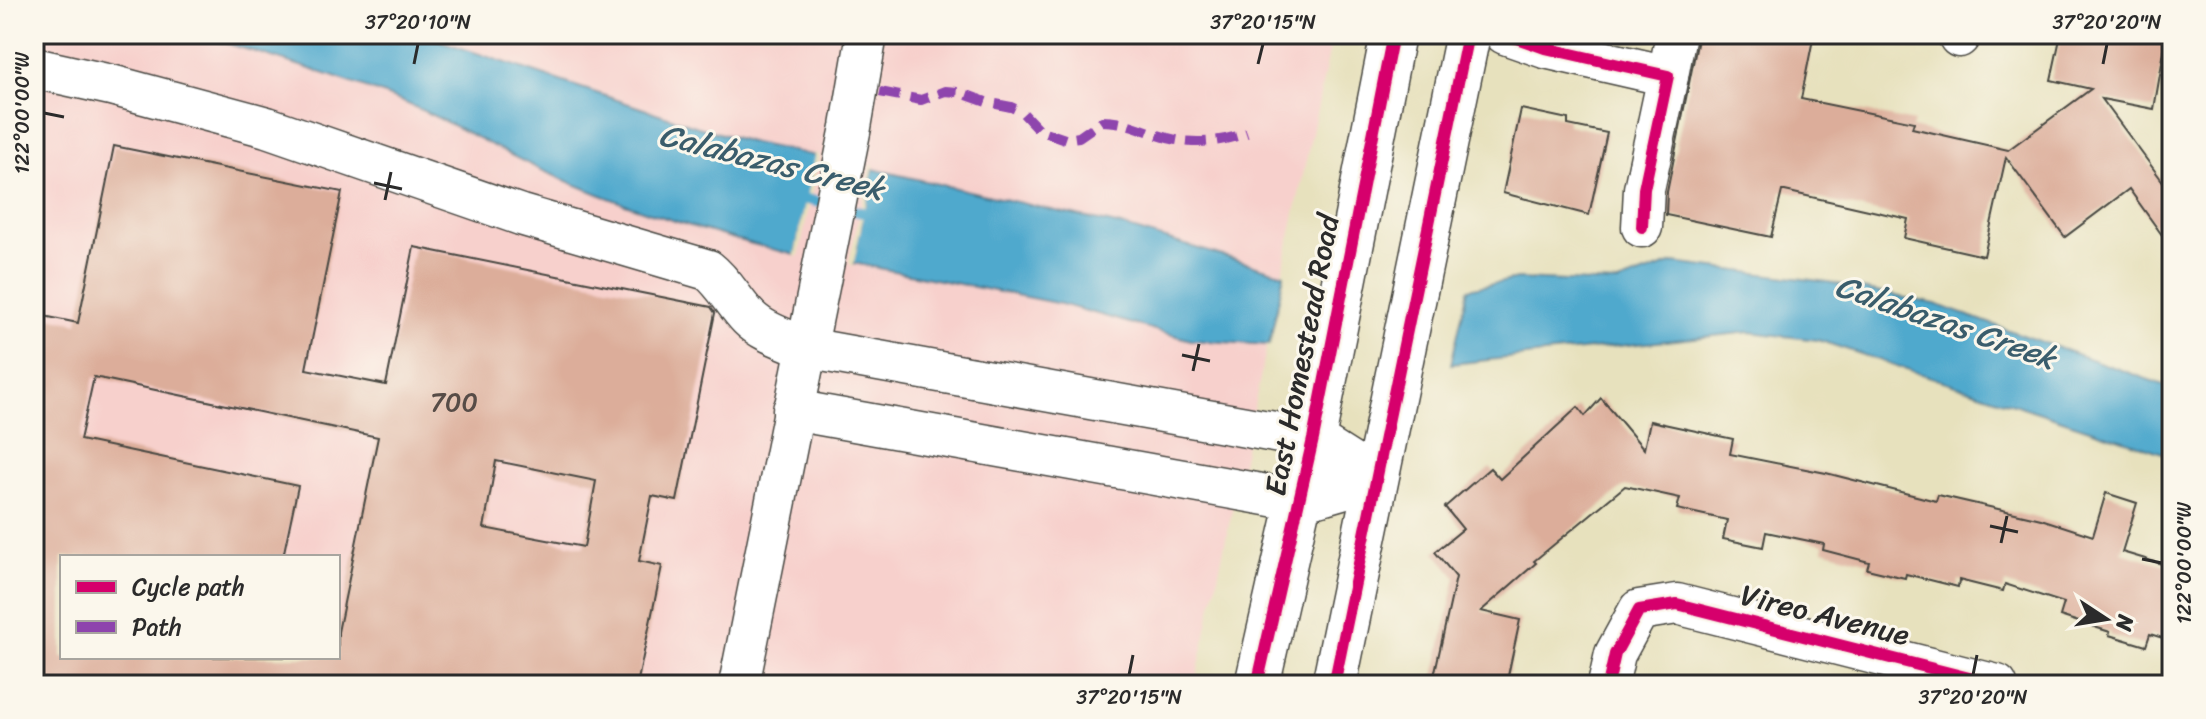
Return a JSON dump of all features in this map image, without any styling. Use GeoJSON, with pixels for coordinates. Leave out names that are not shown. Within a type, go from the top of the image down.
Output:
{"type":"FeatureCollection","features":[{"type":"Feature","properties":{"kind":"main road","name":"East Homestead Road"},"geometry":{"type":"LineString","coordinates":[[1257,685],[1313,439],[1393,34]]}},
{"type":"Feature","properties":{"kind":"main road"},"geometry":{"type":"LineString","coordinates":[[1334,685],[1468,34]]}},
{"type":"Feature","properties":{"kind":"street"},"geometry":{"type":"LineString","coordinates":[[739,685],[851,127],[865,34]]}},
{"type":"Feature","properties":{"kind":"street"},"geometry":{"type":"LineString","coordinates":[[1505,34],[1545,48],[1668,76]]}},
{"type":"Feature","properties":{"kind":"street"},"geometry":{"type":"LineString","coordinates":[[1642,227],[1641,204],[1676,34]]}},
{"type":"Feature","properties":{"kind":"street"},"geometry":{"type":"LineString","coordinates":[[34,68],[111,85],[267,127],[521,215],[708,270],[717,277],[747,317],[760,327],[806,348],[1313,439],[1376,479]]}},
{"type":"Feature","properties":{"kind":"street"},"geometry":{"type":"LineString","coordinates":[[793,410],[1300,501],[1376,479]]}},
{"type":"Feature","properties":{"kind":"street","name":"Vireo Avenue"},"geometry":{"type":"LineString","coordinates":[[1608,685],[1615,654],[1639,610],[1677,604],[1997,685]]}},
{"type":"Feature","properties":{"kind":"shaded area"},"geometry":{"type":"Polygon","coordinates":[[[34,34],[1333,34],[1195,685],[34,685],[34,34]]]}},
{"type":"Feature","properties":{"kind":"water"},"geometry":{"type":"Polygon","coordinates":[[[195,34],[420,34],[698,127],[753,143],[816,156],[795,255],[638,209],[527,163],[398,100],[195,34]]]}},
{"type":"Feature","properties":{"kind":"water"},"geometry":{"type":"Polygon","coordinates":[[[873,169],[1121,226],[1284,274],[1269,345],[1191,340],[1061,304],[853,263],[873,169]]]}},
{"type":"Feature","properties":{"kind":"water"},"geometry":{"type":"Polygon","coordinates":[[[1673,263],[1828,282],[1935,304],[2172,388],[2172,456],[1818,340],[1750,332],[1451,364],[1468,289],[1517,279],[1618,283],[1673,263]]]}},
{"type":"Feature","properties":{"kind":"pier"},"geometry":{"type":"Polygon","coordinates":[[[815,152],[819,157],[799,255],[794,258],[815,152]]]}},
{"type":"Feature","properties":{"kind":"pier"},"geometry":{"type":"Polygon","coordinates":[[[871,165],[874,165],[853,267],[849,262],[871,165]]]}},
{"type":"Feature","properties":{"kind":"building"},"geometry":{"type":"Polygon","coordinates":[[[1699,34],[1814,34],[1801,99],[1914,122],[1912,128],[2008,150],[2091,89],[2051,80],[2061,34],[2167,34],[2154,109],[2102,99],[2172,194],[2172,249],[2129,189],[2065,237],[2006,157],[1984,256],[1904,238],[1908,219],[1785,191],[1782,191],[1771,237],[1666,215],[1667,192],[1699,34]]]}},
{"type":"Feature","properties":{"kind":"building"},"geometry":{"type":"Polygon","coordinates":[[[1521,109],[1568,119],[1568,125],[1607,133],[1589,215],[1503,193],[1521,109]]]}},
{"type":"Feature","properties":{"kind":"building"},"geometry":{"type":"Polygon","coordinates":[[[114,146],[342,192],[306,369],[386,385],[414,247],[711,307],[715,313],[677,501],[652,496],[639,561],[662,566],[637,685],[291,685],[264,680],[263,685],[193,682],[192,685],[34,685],[34,314],[78,323],[114,146]],[[94,377],[80,440],[298,486],[283,555],[60,555],[60,659],[340,659],[340,622],[378,437],[94,377]],[[496,461],[484,528],[584,547],[596,481],[496,461]]]}},
{"type":"Feature","properties":{"kind":"building"},"geometry":{"type":"Polygon","coordinates":[[[1601,398],[1644,449],[1650,421],[1733,439],[1730,454],[1826,473],[1936,501],[1938,495],[2041,519],[2093,536],[2106,493],[2137,503],[2122,552],[2172,567],[2172,641],[2150,634],[2146,646],[2109,635],[2110,632],[2060,616],[2064,603],[2005,584],[2003,591],[1959,580],[1958,587],[1906,574],[1905,578],[1867,569],[1869,562],[1823,550],[1824,544],[1766,532],[1763,547],[1723,539],[1727,520],[1677,509],[1680,498],[1625,486],[1534,561],[1536,563],[1481,611],[1520,620],[1506,685],[1432,685],[1456,577],[1435,552],[1463,529],[1445,507],[1490,468],[1500,479],[1578,407],[1585,416],[1601,398]]]}},
{"type":"Feature","properties":{"kind":"waterway","name":"Calabazas Creek"},"geometry":{"type":"LineString","coordinates":[[792,196],[877,216]]}},
{"type":"Feature","properties":{"kind":"marked path"},"geometry":{"type":"LineString","coordinates":[[880,92],[921,100],[945,91],[959,92],[1011,107],[1022,112],[1039,130],[1065,139],[1079,137],[1102,121],[1192,142],[1214,141],[1247,133]]}},
{"type":"Feature","properties":{"kind":"cycle path"},"geometry":{"type":"LineString","coordinates":[[1257,685],[1313,439],[1393,34]]}},
{"type":"Feature","properties":{"kind":"cycle path"},"geometry":{"type":"LineString","coordinates":[[1334,685],[1468,34]]}},
{"type":"Feature","properties":{"kind":"cycle path"},"geometry":{"type":"LineString","coordinates":[[1505,34],[1545,48],[1668,76],[1644,189],[1642,227]]}},
{"type":"Feature","properties":{"kind":"cycle path"},"geometry":{"type":"LineString","coordinates":[[1608,685],[1615,654],[1639,610],[1677,604],[1997,685]]}}]}
